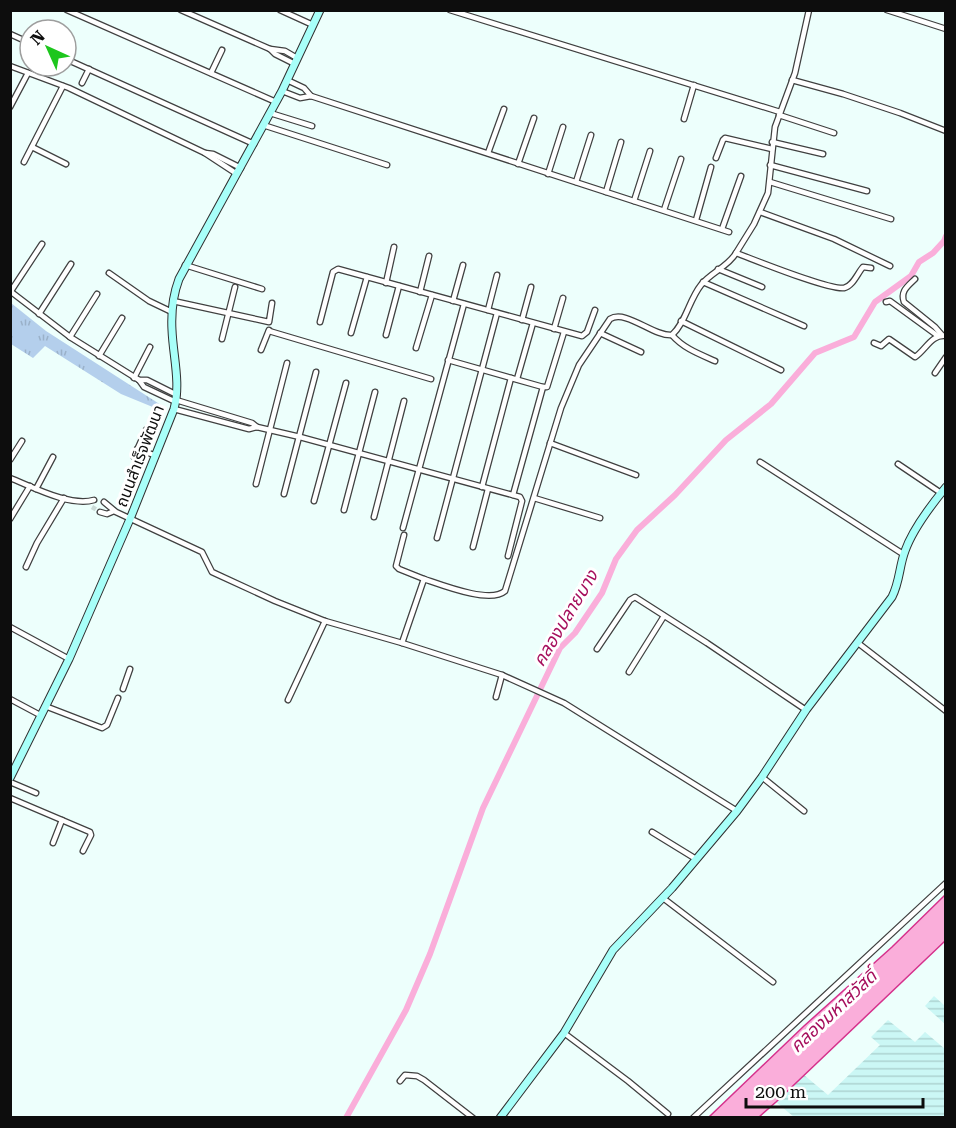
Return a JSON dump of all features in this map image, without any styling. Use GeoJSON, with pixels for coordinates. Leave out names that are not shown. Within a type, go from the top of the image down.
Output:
{"type":"FeatureCollection","features":[{"type":"Feature","properties":{"kind":"street"},"geometry":{"type":"LineString","coordinates":[[67,10],[276,102]]}},
{"type":"Feature","properties":{"kind":"street"},"geometry":{"type":"LineString","coordinates":[[181,10],[270,49],[285,51],[296,61]]}},
{"type":"Feature","properties":{"kind":"street"},"geometry":{"type":"LineString","coordinates":[[280,10],[314,25]]}},
{"type":"Feature","properties":{"kind":"street","name":"ถนนสำเร็จพัฒนา"},"geometry":{"type":"LineString","coordinates":[[10,780],[69,659],[128,518],[149,453],[176,401],[172,312],[175,290],[185,266],[282,91],[320,10]]}},
{"type":"Feature","properties":{"kind":"street"},"geometry":{"type":"LineString","coordinates":[[450,10],[694,86],[834,133]]}},
{"type":"Feature","properties":{"kind":"street"},"geometry":{"type":"LineString","coordinates":[[672,335],[703,282],[733,259],[760,212],[770,182],[772,142],[779,114],[800,57],[809,10]]}},
{"type":"Feature","properties":{"kind":"street"},"geometry":{"type":"LineString","coordinates":[[887,10],[903,13],[945,28]]}},
{"type":"Feature","properties":{"kind":"street"},"geometry":{"type":"LineString","coordinates":[[211,73],[222,50]]}},
{"type":"Feature","properties":{"kind":"street"},"geometry":{"type":"LineString","coordinates":[[78,64],[254,144]]}},
{"type":"Feature","properties":{"kind":"street"},"geometry":{"type":"LineString","coordinates":[[82,84],[89,69]]}},
{"type":"Feature","properties":{"kind":"street"},"geometry":{"type":"LineString","coordinates":[[10,107],[25,78]]}},
{"type":"Feature","properties":{"kind":"street"},"geometry":{"type":"LineString","coordinates":[[41,78],[205,153],[221,157],[239,171]]}},
{"type":"Feature","properties":{"kind":"street"},"geometry":{"type":"LineString","coordinates":[[287,80],[304,88],[311,96]]}},
{"type":"Feature","properties":{"kind":"street"},"geometry":{"type":"LineString","coordinates":[[792,80],[843,94],[945,131]]}},
{"type":"Feature","properties":{"kind":"street"},"geometry":{"type":"LineString","coordinates":[[24,162],[63,86]]}},
{"type":"Feature","properties":{"kind":"street"},"geometry":{"type":"LineString","coordinates":[[684,119],[694,86]]}},
{"type":"Feature","properties":{"kind":"street"},"geometry":{"type":"LineString","coordinates":[[282,91],[300,98],[311,96],[729,232]]}},
{"type":"Feature","properties":{"kind":"street"},"geometry":{"type":"LineString","coordinates":[[488,153],[504,110]]}},
{"type":"Feature","properties":{"kind":"street"},"geometry":{"type":"LineString","coordinates":[[270,113],[312,126]]}},
{"type":"Feature","properties":{"kind":"street"},"geometry":{"type":"LineString","coordinates":[[518,164],[534,118]]}},
{"type":"Feature","properties":{"kind":"street"},"geometry":{"type":"LineString","coordinates":[[263,126],[387,165]]}},
{"type":"Feature","properties":{"kind":"street"},"geometry":{"type":"LineString","coordinates":[[548,174],[563,127]]}},
{"type":"Feature","properties":{"kind":"street"},"geometry":{"type":"LineString","coordinates":[[576,182],[591,135]]}},
{"type":"Feature","properties":{"kind":"street"},"geometry":{"type":"LineString","coordinates":[[716,158],[725,138],[772,149]]}},
{"type":"Feature","properties":{"kind":"street"},"geometry":{"type":"LineString","coordinates":[[606,192],[621,142]]}},
{"type":"Feature","properties":{"kind":"street"},"geometry":{"type":"LineString","coordinates":[[772,142],[823,154]]}},
{"type":"Feature","properties":{"kind":"street"},"geometry":{"type":"LineString","coordinates":[[32,147],[66,164]]}},
{"type":"Feature","properties":{"kind":"street"},"geometry":{"type":"LineString","coordinates":[[634,201],[650,151]]}},
{"type":"Feature","properties":{"kind":"street"},"geometry":{"type":"LineString","coordinates":[[664,210],[681,159]]}},
{"type":"Feature","properties":{"kind":"street"},"geometry":{"type":"LineString","coordinates":[[770,165],[867,191]]}},
{"type":"Feature","properties":{"kind":"street"},"geometry":{"type":"LineString","coordinates":[[696,220],[711,167]]}},
{"type":"Feature","properties":{"kind":"street"},"geometry":{"type":"LineString","coordinates":[[722,230],[741,176]]}},
{"type":"Feature","properties":{"kind":"street"},"geometry":{"type":"LineString","coordinates":[[770,182],[891,219]]}},
{"type":"Feature","properties":{"kind":"street"},"geometry":{"type":"LineString","coordinates":[[760,212],[834,239],[890,266]]}},
{"type":"Feature","properties":{"kind":"street"},"geometry":{"type":"LineString","coordinates":[[42,244],[11,291],[70,337],[136,379],[144,387],[224,422],[249,429],[271,430],[300,437],[520,497],[522,501],[508,556]]}},
{"type":"Feature","properties":{"kind":"street"},"geometry":{"type":"LineString","coordinates":[[386,283],[394,247]]}},
{"type":"Feature","properties":{"kind":"street"},"geometry":{"type":"LineString","coordinates":[[736,253],[812,281],[841,288],[849,285],[863,267],[871,268]]}},
{"type":"Feature","properties":{"kind":"street"},"geometry":{"type":"LineString","coordinates":[[420,292],[429,256]]}},
{"type":"Feature","properties":{"kind":"street"},"geometry":{"type":"LineString","coordinates":[[39,314],[71,264]]}},
{"type":"Feature","properties":{"kind":"street"},"geometry":{"type":"LineString","coordinates":[[453,301],[463,265]]}},
{"type":"Feature","properties":{"kind":"street"},"geometry":{"type":"LineString","coordinates":[[185,266],[262,289]]}},
{"type":"Feature","properties":{"kind":"street"},"geometry":{"type":"LineString","coordinates":[[718,269],[762,287]]}},
{"type":"Feature","properties":{"kind":"street"},"geometry":{"type":"LineString","coordinates":[[320,322],[335,270],[582,336],[585,335],[595,310]]}},
{"type":"Feature","properties":{"kind":"street"},"geometry":{"type":"LineString","coordinates":[[109,273],[149,301],[172,312]]}},
{"type":"Feature","properties":{"kind":"street"},"geometry":{"type":"LineString","coordinates":[[488,310],[497,275]]}},
{"type":"Feature","properties":{"kind":"street"},"geometry":{"type":"LineString","coordinates":[[351,333],[367,277]]}},
{"type":"Feature","properties":{"kind":"street"},"geometry":{"type":"LineString","coordinates":[[915,279],[904,291],[904,302],[942,335]]}},
{"type":"Feature","properties":{"kind":"street"},"geometry":{"type":"LineString","coordinates":[[703,282],[804,326]]}},
{"type":"Feature","properties":{"kind":"street"},"geometry":{"type":"LineString","coordinates":[[386,335],[399,286]]}},
{"type":"Feature","properties":{"kind":"street"},"geometry":{"type":"LineString","coordinates":[[222,339],[235,287]]}},
{"type":"Feature","properties":{"kind":"street"},"geometry":{"type":"LineString","coordinates":[[522,320],[531,287]]}},
{"type":"Feature","properties":{"kind":"street"},"geometry":{"type":"LineString","coordinates":[[70,337],[98,294]]}},
{"type":"Feature","properties":{"kind":"street"},"geometry":{"type":"LineString","coordinates":[[416,348],[432,295]]}},
{"type":"Feature","properties":{"kind":"street"},"geometry":{"type":"LineString","coordinates":[[554,329],[563,298]]}},
{"type":"Feature","properties":{"kind":"street"},"geometry":{"type":"LineString","coordinates":[[173,301],[269,322]]}},
{"type":"Feature","properties":{"kind":"street"},"geometry":{"type":"LineString","coordinates":[[886,302],[890,301],[942,335]]}},
{"type":"Feature","properties":{"kind":"street"},"geometry":{"type":"LineString","coordinates":[[261,350],[269,331],[272,303]]}},
{"type":"Feature","properties":{"kind":"street"},"geometry":{"type":"LineString","coordinates":[[403,528],[464,303]]}},
{"type":"Feature","properties":{"kind":"street"},"geometry":{"type":"LineString","coordinates":[[437,538],[497,313]]}},
{"type":"Feature","properties":{"kind":"street"},"geometry":{"type":"LineString","coordinates":[[404,535],[396,566],[399,569],[424,579],[488,597],[503,594],[508,585],[550,443],[570,385],[579,365],[607,322],[615,317],[622,317],[664,335],[672,335],[687,348],[715,361]]}},
{"type":"Feature","properties":{"kind":"street"},"geometry":{"type":"LineString","coordinates":[[99,356],[122,318]]}},
{"type":"Feature","properties":{"kind":"street"},"geometry":{"type":"LineString","coordinates":[[681,321],[781,370]]}},
{"type":"Feature","properties":{"kind":"street"},"geometry":{"type":"LineString","coordinates":[[482,487],[514,378],[533,323]]}},
{"type":"Feature","properties":{"kind":"street"},"geometry":{"type":"LineString","coordinates":[[269,331],[431,379]]}},
{"type":"Feature","properties":{"kind":"street"},"geometry":{"type":"LineString","coordinates":[[448,360],[547,387],[564,332]]}},
{"type":"Feature","properties":{"kind":"street"},"geometry":{"type":"LineString","coordinates":[[600,333],[641,352]]}},
{"type":"Feature","properties":{"kind":"street"},"geometry":{"type":"LineString","coordinates":[[874,343],[881,346],[889,339],[915,357],[942,335]]}},
{"type":"Feature","properties":{"kind":"street"},"geometry":{"type":"LineString","coordinates":[[136,379],[150,347]]}},
{"type":"Feature","properties":{"kind":"street"},"geometry":{"type":"LineString","coordinates":[[935,373],[945,357]]}},
{"type":"Feature","properties":{"kind":"street"},"geometry":{"type":"LineString","coordinates":[[256,484],[287,363]]}},
{"type":"Feature","properties":{"kind":"street"},"geometry":{"type":"LineString","coordinates":[[284,494],[316,372]]}},
{"type":"Feature","properties":{"kind":"street"},"geometry":{"type":"LineString","coordinates":[[136,379],[147,380],[176,401],[252,423],[257,428]]}},
{"type":"Feature","properties":{"kind":"street"},"geometry":{"type":"LineString","coordinates":[[314,501],[346,383]]}},
{"type":"Feature","properties":{"kind":"street"},"geometry":{"type":"LineString","coordinates":[[513,495],[543,387]]}},
{"type":"Feature","properties":{"kind":"street"},"geometry":{"type":"LineString","coordinates":[[344,510],[375,392]]}},
{"type":"Feature","properties":{"kind":"street"},"geometry":{"type":"LineString","coordinates":[[374,517],[404,401]]}},
{"type":"Feature","properties":{"kind":"street"},"geometry":{"type":"LineString","coordinates":[[224,422],[226,415]]}},
{"type":"Feature","properties":{"kind":"street"},"geometry":{"type":"LineString","coordinates":[[134,457],[146,430]]}},
{"type":"Feature","properties":{"kind":"street"},"geometry":{"type":"LineString","coordinates":[[10,460],[22,441]]}},
{"type":"Feature","properties":{"kind":"street"},"geometry":{"type":"LineString","coordinates":[[550,443],[636,475]]}},
{"type":"Feature","properties":{"kind":"street"},"geometry":{"type":"LineString","coordinates":[[137,449],[149,453]]}},
{"type":"Feature","properties":{"kind":"street"},"geometry":{"type":"LineString","coordinates":[[36,489],[53,457]]}},
{"type":"Feature","properties":{"kind":"street"},"geometry":{"type":"LineString","coordinates":[[760,462],[903,554]]}},
{"type":"Feature","properties":{"kind":"street"},"geometry":{"type":"LineString","coordinates":[[500,1118],[564,1033],[613,950],[663,898],[737,811],[806,710],[892,597],[900,579],[903,554],[908,542],[943,490],[898,464]]}},
{"type":"Feature","properties":{"kind":"street"},"geometry":{"type":"LineString","coordinates":[[10,478],[64,498],[87,502],[94,500]]}},
{"type":"Feature","properties":{"kind":"street"},"geometry":{"type":"LineString","coordinates":[[10,519],[30,486]]}},
{"type":"Feature","properties":{"kind":"street"},"geometry":{"type":"LineString","coordinates":[[473,547],[488,489]]}},
{"type":"Feature","properties":{"kind":"street"},"geometry":{"type":"LineString","coordinates":[[26,567],[37,543],[64,498]]}},
{"type":"Feature","properties":{"kind":"street"},"geometry":{"type":"LineString","coordinates":[[534,498],[600,518]]}},
{"type":"Feature","properties":{"kind":"street"},"geometry":{"type":"LineString","coordinates":[[87,502],[92,507]]}},
{"type":"Feature","properties":{"kind":"street"},"geometry":{"type":"LineString","coordinates":[[104,502],[112,506],[115,512],[202,552],[212,572],[325,621],[502,675],[564,703],[737,811]]}},
{"type":"Feature","properties":{"kind":"street"},"geometry":{"type":"LineString","coordinates":[[100,512],[107,514],[115,512]]}},
{"type":"Feature","properties":{"kind":"street"},"geometry":{"type":"LineString","coordinates":[[402,643],[424,579]]}},
{"type":"Feature","properties":{"kind":"street"},"geometry":{"type":"LineString","coordinates":[[597,649],[632,598],[638,599],[806,710]]}},
{"type":"Feature","properties":{"kind":"street"},"geometry":{"type":"LineString","coordinates":[[629,672],[664,616]]}},
{"type":"Feature","properties":{"kind":"street"},"geometry":{"type":"LineString","coordinates":[[288,700],[325,621]]}},
{"type":"Feature","properties":{"kind":"street"},"geometry":{"type":"LineString","coordinates":[[10,627],[69,659]]}},
{"type":"Feature","properties":{"kind":"street"},"geometry":{"type":"LineString","coordinates":[[858,643],[945,711]]}},
{"type":"Feature","properties":{"kind":"street"},"geometry":{"type":"LineString","coordinates":[[123,689],[130,669]]}},
{"type":"Feature","properties":{"kind":"street"},"geometry":{"type":"LineString","coordinates":[[496,697],[502,675]]}},
{"type":"Feature","properties":{"kind":"street"},"geometry":{"type":"LineString","coordinates":[[45,706],[102,728],[107,725],[118,698]]}},
{"type":"Feature","properties":{"kind":"street"},"geometry":{"type":"LineString","coordinates":[[10,699],[40,715]]}},
{"type":"Feature","properties":{"kind":"street"},"geometry":{"type":"LineString","coordinates":[[762,777],[804,812]]}},
{"type":"Feature","properties":{"kind":"street"},"geometry":{"type":"LineString","coordinates":[[10,780],[36,793]]}},
{"type":"Feature","properties":{"kind":"street"},"geometry":{"type":"LineString","coordinates":[[10,798],[90,832],[91,835],[83,851]]}},
{"type":"Feature","properties":{"kind":"street"},"geometry":{"type":"LineString","coordinates":[[53,843],[62,820]]}},
{"type":"Feature","properties":{"kind":"street"},"geometry":{"type":"LineString","coordinates":[[652,832],[696,859]]}},
{"type":"Feature","properties":{"kind":"street"},"geometry":{"type":"LineString","coordinates":[[693,1118],[945,883]]}},
{"type":"Feature","properties":{"kind":"street"},"geometry":{"type":"LineString","coordinates":[[663,898],[773,982]]}},
{"type":"Feature","properties":{"kind":"street"},"geometry":{"type":"LineString","coordinates":[[564,1033],[668,1114]]}},
{"type":"Feature","properties":{"kind":"street"},"geometry":{"type":"LineString","coordinates":[[400,1081],[405,1075],[417,1076],[473,1118]]}},
{"type":"Feature","properties":{"kind":"shaded area"},"geometry":{"type":"Polygon","coordinates":[[[934,996],[945,1006],[945,1024],[925,1006],[934,996]]]}},
{"type":"Feature","properties":{"kind":"shaded area"},"geometry":{"type":"Polygon","coordinates":[[[888,1020],[915,1042],[925,1032],[945,1049],[945,1117],[794,1117],[776,1102],[804,1075],[828,1095],[880,1045],[871,1037],[888,1020]]]}},
{"type":"Feature","properties":{"kind":"green space"},"geometry":{"type":"Polygon","coordinates":[[[11,303],[46,331],[161,405],[160,410],[121,394],[45,346],[33,358],[11,344],[11,303]]]}},
{"type":"Feature","properties":{"kind":"water","name":"คลองมหาสวัสดิ์"},"geometry":{"type":"Polygon","coordinates":[[[945,895],[945,941],[776,1102],[759,1117],[709,1117],[804,1026],[892,947],[945,895]]]}},
{"type":"Feature","properties":{"kind":"waterway","name":"คลองปลายบาง"},"geometry":{"type":"LineString","coordinates":[[346,1118],[406,1010],[430,954],[483,808],[560,648],[575,633],[602,593],[616,559],[637,530],[675,495],[726,440],[771,404],[815,353],[854,337],[875,302],[911,276],[919,262],[933,253],[946,236]]}},
{"type":"Feature","properties":{"kind":"tunnel"},"geometry":{"type":"LineString","coordinates":[[92,507],[100,512]]}}]}
